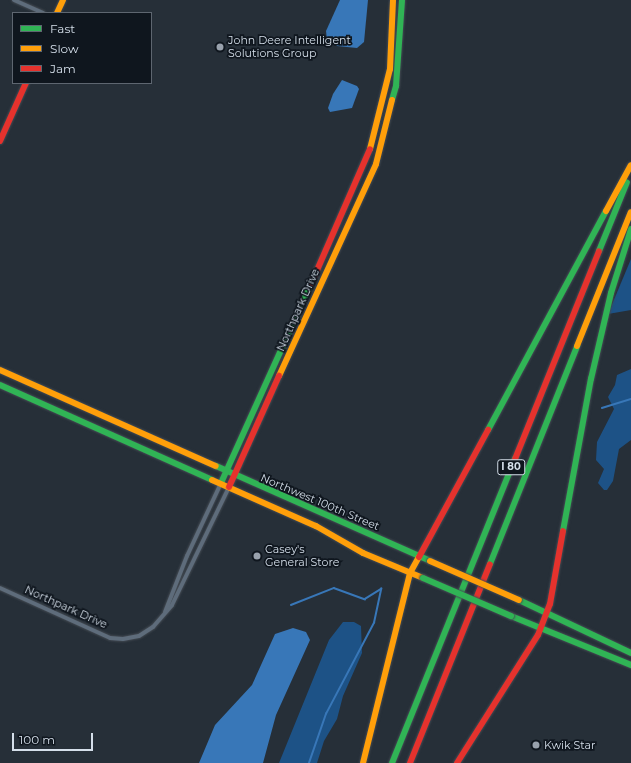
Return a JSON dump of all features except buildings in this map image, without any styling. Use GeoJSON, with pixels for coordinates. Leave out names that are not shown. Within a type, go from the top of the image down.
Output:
{"type":"FeatureCollection","features":[{"type":"Feature","properties":{"kind":"main road"},"geometry":{"type":"LineString","coordinates":[[57,12],[63,0]]}},
{"type":"Feature","properties":{"kind":"main road","name":"Northpark Drive"},"geometry":{"type":"LineString","coordinates":[[221,483],[367,160],[390,69],[393,0]]}},
{"type":"Feature","properties":{"kind":"main road","name":"Northpark Drive"},"geometry":{"type":"LineString","coordinates":[[229,487],[376,164],[396,86],[402,0]]}},
{"type":"Feature","properties":{"kind":"main road"},"geometry":{"type":"LineString","coordinates":[[0,141],[26,84]]}},
{"type":"Feature","properties":{"kind":"main road"},"geometry":{"type":"LineString","coordinates":[[363,763],[410,573],[418,555],[631,165]]}},
{"type":"Feature","properties":{"kind":"main road","name":"I 80"},"geometry":{"type":"LineString","coordinates":[[392,763],[631,172]]}},
{"type":"Feature","properties":{"kind":"main road","name":"I 80"},"geometry":{"type":"LineString","coordinates":[[410,763],[631,212]]}},
{"type":"Feature","properties":{"kind":"main road"},"geometry":{"type":"LineString","coordinates":[[457,763],[541,629],[547,613],[598,345],[631,229]]}},
{"type":"Feature","properties":{"kind":"main road","name":"Northwest 100th Street"},"geometry":{"type":"LineString","coordinates":[[0,370],[418,555],[547,613],[631,653]]}},
{"type":"Feature","properties":{"kind":"main road","name":"Northwest 100th Street"},"geometry":{"type":"LineString","coordinates":[[0,385],[323,529],[363,552],[410,573],[541,629],[631,665]]}},
{"type":"Feature","properties":{"kind":"street"},"geometry":{"type":"LineString","coordinates":[[14,0],[40,12]]}},
{"type":"Feature","properties":{"kind":"street"},"geometry":{"type":"LineString","coordinates":[[346,206],[355,210]]}},
{"type":"Feature","properties":{"kind":"street"},"geometry":{"type":"LineString","coordinates":[[282,347],[291,351]]}},
{"type":"Feature","properties":{"kind":"street","name":"Northpark Drive"},"geometry":{"type":"LineString","coordinates":[[164,614],[187,556],[221,483]]}},
{"type":"Feature","properties":{"kind":"street","name":"Northpark Drive"},"geometry":{"type":"LineString","coordinates":[[0,588],[110,638],[123,639],[139,636],[153,627],[164,614],[195,560],[229,487]]}},
{"type":"Feature","properties":{"kind":"shaded area"},"geometry":{"type":"Polygon","coordinates":[[[340,0],[368,0],[364,42],[357,48],[337,46],[327,40],[326,31],[340,0]]]}},
{"type":"Feature","properties":{"kind":"shaded area"},"geometry":{"type":"Polygon","coordinates":[[[342,80],[357,86],[359,89],[352,108],[330,112],[328,108],[333,94],[342,80]]]}},
{"type":"Feature","properties":{"kind":"shaded area"},"geometry":{"type":"Polygon","coordinates":[[[631,259],[631,310],[608,314],[631,259]]]}},
{"type":"Feature","properties":{"kind":"shaded area"},"geometry":{"type":"Polygon","coordinates":[[[631,369],[631,440],[619,449],[613,481],[607,490],[604,490],[598,483],[604,469],[596,460],[597,442],[614,409],[608,397],[615,385],[617,375],[631,369]]]}},
{"type":"Feature","properties":{"kind":"shaded area"},"geometry":{"type":"Polygon","coordinates":[[[343,622],[354,622],[361,626],[362,653],[343,696],[337,719],[324,741],[317,763],[279,763],[329,640],[343,622]]]}},
{"type":"Feature","properties":{"kind":"shaded area"},"geometry":{"type":"Polygon","coordinates":[[[293,628],[306,632],[310,640],[276,715],[263,763],[199,763],[215,725],[252,685],[275,634],[293,628]]]}},
{"type":"Feature","properties":{"kind":"waterway"},"geometry":{"type":"LineString","coordinates":[[602,408],[631,399]]}},
{"type":"Feature","properties":{"kind":"waterway"},"geometry":{"type":"LineString","coordinates":[[291,605],[334,588],[365,599],[381,589]]}},
{"type":"Feature","properties":{"kind":"waterway"},"geometry":{"type":"LineString","coordinates":[[309,763],[326,714],[374,623],[381,589]]}},
{"type":"Feature","properties":{"kind":"traffic: fast"},"geometry":{"type":"LineString","coordinates":[[392,100],[396,86],[402,0]]}},
{"type":"Feature","properties":{"kind":"traffic: fast"},"geometry":{"type":"LineString","coordinates":[[599,251],[627,182]]}},
{"type":"Feature","properties":{"kind":"traffic: fast"},"geometry":{"type":"LineString","coordinates":[[488,430],[606,211]]}},
{"type":"Feature","properties":{"kind":"traffic: fast"},"geometry":{"type":"LineString","coordinates":[[563,531],[591,379],[611,293],[631,229]]}},
{"type":"Feature","properties":{"kind":"traffic: fast"},"geometry":{"type":"LineString","coordinates":[[221,483],[311,284]]}},
{"type":"Feature","properties":{"kind":"traffic: fast"},"geometry":{"type":"LineString","coordinates":[[490,564],[577,346]]}},
{"type":"Feature","properties":{"kind":"traffic: fast"},"geometry":{"type":"LineString","coordinates":[[0,385],[212,480]]}},
{"type":"Feature","properties":{"kind":"traffic: fast"},"geometry":{"type":"LineString","coordinates":[[392,763],[515,459]]}},
{"type":"Feature","properties":{"kind":"traffic: fast"},"geometry":{"type":"LineString","coordinates":[[216,466],[430,561]]}},
{"type":"Feature","properties":{"kind":"traffic: fast"},"geometry":{"type":"LineString","coordinates":[[423,578],[511,616]]}},
{"type":"Feature","properties":{"kind":"traffic: fast"},"geometry":{"type":"LineString","coordinates":[[519,600],[631,653]]}},
{"type":"Feature","properties":{"kind":"traffic: fast"},"geometry":{"type":"LineString","coordinates":[[511,616],[631,665]]}},
{"type":"Feature","properties":{"kind":"traffic: slow"},"geometry":{"type":"LineString","coordinates":[[57,12],[63,0]]}},
{"type":"Feature","properties":{"kind":"traffic: slow"},"geometry":{"type":"LineString","coordinates":[[370,149],[390,69],[393,0]]}},
{"type":"Feature","properties":{"kind":"traffic: slow"},"geometry":{"type":"LineString","coordinates":[[279,376],[376,164],[392,100]]}},
{"type":"Feature","properties":{"kind":"traffic: slow"},"geometry":{"type":"LineString","coordinates":[[606,211],[631,165]]}},
{"type":"Feature","properties":{"kind":"traffic: slow"},"geometry":{"type":"LineString","coordinates":[[577,346],[631,212]]}},
{"type":"Feature","properties":{"kind":"traffic: slow"},"geometry":{"type":"LineString","coordinates":[[0,370],[216,466]]}},
{"type":"Feature","properties":{"kind":"traffic: slow"},"geometry":{"type":"LineString","coordinates":[[212,480],[316,526],[363,553],[423,578]]}},
{"type":"Feature","properties":{"kind":"traffic: slow"},"geometry":{"type":"LineString","coordinates":[[363,763],[410,573],[419,557]]}},
{"type":"Feature","properties":{"kind":"traffic: slow"},"geometry":{"type":"LineString","coordinates":[[430,561],[519,600]]}},
{"type":"Feature","properties":{"kind":"traffic: jam"},"geometry":{"type":"LineString","coordinates":[[0,141],[26,84]]}},
{"type":"Feature","properties":{"kind":"traffic: jam"},"geometry":{"type":"LineString","coordinates":[[311,284],[370,149]]}},
{"type":"Feature","properties":{"kind":"traffic: jam"},"geometry":{"type":"LineString","coordinates":[[515,459],[599,251]]}},
{"type":"Feature","properties":{"kind":"traffic: jam"},"geometry":{"type":"LineString","coordinates":[[229,487],[279,376]]}},
{"type":"Feature","properties":{"kind":"traffic: jam"},"geometry":{"type":"LineString","coordinates":[[419,557],[488,430]]}},
{"type":"Feature","properties":{"kind":"traffic: jam"},"geometry":{"type":"LineString","coordinates":[[457,763],[538,635],[550,604],[563,531]]}},
{"type":"Feature","properties":{"kind":"traffic: jam"},"geometry":{"type":"LineString","coordinates":[[410,763],[490,564]]}},
{"type":"Feature","properties":{"kind":"place","name":"John Deere Intelligent Solutions Group"},"geometry":{"type":"Point","coordinates":[220,47]}},
{"type":"Feature","properties":{"kind":"place","name":"Casey's General Store"},"geometry":{"type":"Point","coordinates":[257,556]}},
{"type":"Feature","properties":{"kind":"place","name":"Kwik Star"},"geometry":{"type":"Point","coordinates":[536,745]}}]}
